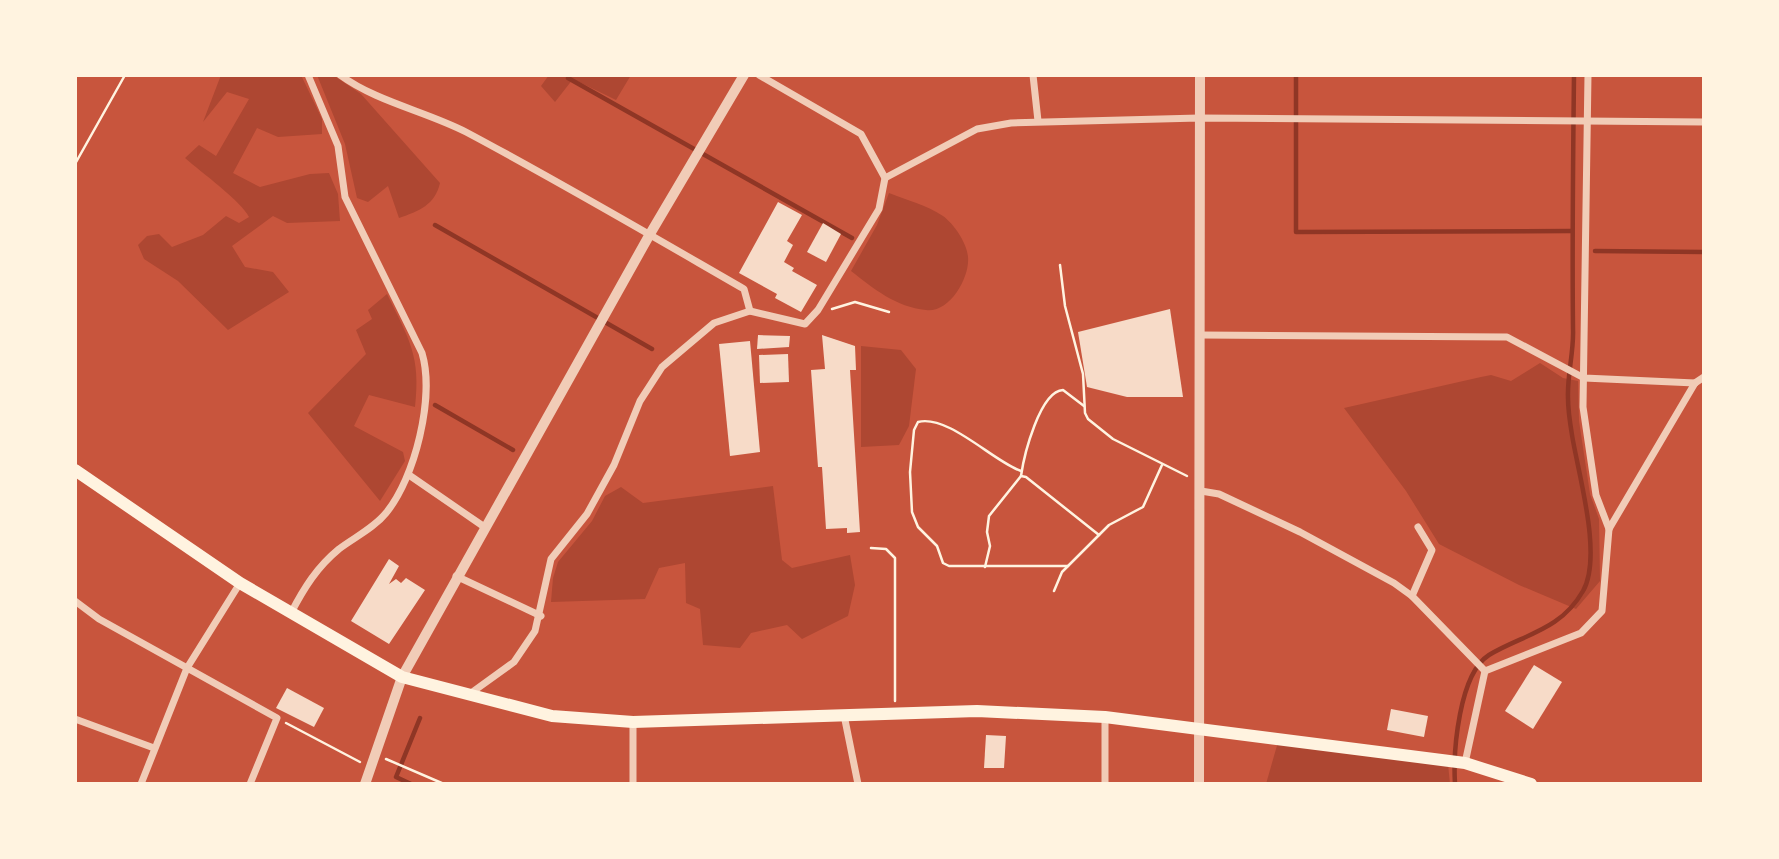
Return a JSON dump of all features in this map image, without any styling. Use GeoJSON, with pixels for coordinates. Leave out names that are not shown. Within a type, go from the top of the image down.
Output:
{"type":"FeatureCollection","features":[{"type":"Feature","properties":{"kind":"main road"},"geometry":{"type":"LineString","coordinates":[[75,470],[240,583],[402,677],[552,716],[633,722],[894,713],[1024,712],[1105,717],[1198,726],[1465,763],[1531,784]]}},
{"type":"Feature","properties":{"kind":"street"},"geometry":{"type":"LineString","coordinates":[[290,614],[320,566],[385,515],[410,475],[421,431],[425,361],[345,197],[338,146],[308,75]]}},
{"type":"Feature","properties":{"kind":"street"},"geometry":{"type":"LineString","coordinates":[[341,75],[359,89],[464,131],[650,234],[744,289],[750,310]]}},
{"type":"Feature","properties":{"kind":"street"},"geometry":{"type":"LineString","coordinates":[[365,784],[402,677],[483,526],[744,75]]}},
{"type":"Feature","properties":{"kind":"street"},"geometry":{"type":"LineString","coordinates":[[471,693],[514,662],[535,631],[541,616],[551,559],[587,514],[614,465],[650,383],[662,367],[715,323],[750,310],[805,324],[815,313],[879,209],[886,178],[861,134],[760,75]]}},
{"type":"Feature","properties":{"kind":"street"},"geometry":{"type":"LineString","coordinates":[[1033,75],[1038,121]]}},
{"type":"Feature","properties":{"kind":"street"},"geometry":{"type":"LineString","coordinates":[[1199,784],[1200,75]]}},
{"type":"Feature","properties":{"kind":"street"},"geometry":{"type":"LineString","coordinates":[[1588,75],[1583,407],[1596,495],[1609,529]]}},
{"type":"Feature","properties":{"kind":"street"},"geometry":{"type":"LineString","coordinates":[[886,178],[977,129],[1038,121],[1199,118],[1704,122]]}},
{"type":"Feature","properties":{"kind":"street"},"geometry":{"type":"LineString","coordinates":[[1201,335],[1507,337],[1584,378],[1695,383]]}},
{"type":"Feature","properties":{"kind":"street"},"geometry":{"type":"LineString","coordinates":[[1485,671],[1581,633],[1602,611],[1609,529],[1695,383],[1704,377]]}},
{"type":"Feature","properties":{"kind":"street"},"geometry":{"type":"LineString","coordinates":[[410,475],[483,526]]}},
{"type":"Feature","properties":{"kind":"street"},"geometry":{"type":"LineString","coordinates":[[1201,491],[1219,494],[1300,532],[1412,596],[1485,671]]}},
{"type":"Feature","properties":{"kind":"street"},"geometry":{"type":"LineString","coordinates":[[1412,596],[1432,551],[1418,527]]}},
{"type":"Feature","properties":{"kind":"street"},"geometry":{"type":"LineString","coordinates":[[456,576],[541,616]]}},
{"type":"Feature","properties":{"kind":"street"},"geometry":{"type":"LineString","coordinates":[[141,784],[187,668],[240,583]]}},
{"type":"Feature","properties":{"kind":"street"},"geometry":{"type":"LineString","coordinates":[[75,601],[99,619],[277,718],[250,784]]}},
{"type":"Feature","properties":{"kind":"street"},"geometry":{"type":"LineString","coordinates":[[1465,763],[1485,671]]}},
{"type":"Feature","properties":{"kind":"street"},"geometry":{"type":"LineString","coordinates":[[844,715],[858,784]]}},
{"type":"Feature","properties":{"kind":"street"},"geometry":{"type":"LineString","coordinates":[[1105,717],[1105,784]]}},
{"type":"Feature","properties":{"kind":"street"},"geometry":{"type":"LineString","coordinates":[[75,719],[154,748]]}},
{"type":"Feature","properties":{"kind":"street"},"geometry":{"type":"LineString","coordinates":[[633,722],[633,784]]}},
{"type":"Feature","properties":{"kind":"path"},"geometry":{"type":"LineString","coordinates":[[75,164],[125,75]]}},
{"type":"Feature","properties":{"kind":"path"},"geometry":{"type":"LineString","coordinates":[[75,152],[80,155]]}},
{"type":"Feature","properties":{"kind":"path"},"geometry":{"type":"LineString","coordinates":[[1060,265],[1067,315],[1083,374],[1085,413],[1095,427],[1162,465],[1186,476],[1201,478]]}},
{"type":"Feature","properties":{"kind":"path"},"geometry":{"type":"LineString","coordinates":[[815,313],[855,302],[889,312]]}},
{"type":"Feature","properties":{"kind":"path"},"geometry":{"type":"LineString","coordinates":[[985,567],[990,545],[987,532],[989,516],[1021,473],[1034,427],[1055,391],[1068,392],[1084,406]]}},
{"type":"Feature","properties":{"kind":"path"},"geometry":{"type":"LineString","coordinates":[[1068,566],[957,568],[943,563],[937,546],[915,520],[910,472],[916,424],[928,421],[968,437],[1021,473],[1099,535]]}},
{"type":"Feature","properties":{"kind":"path"},"geometry":{"type":"LineString","coordinates":[[1054,591],[1062,572],[1099,535],[1116,520],[1143,507],[1162,465]]}},
{"type":"Feature","properties":{"kind":"path"},"geometry":{"type":"LineString","coordinates":[[870,548],[886,549],[895,558],[894,713]]}},
{"type":"Feature","properties":{"kind":"path"},"geometry":{"type":"LineString","coordinates":[[277,718],[371,768]]}},
{"type":"Feature","properties":{"kind":"path"},"geometry":{"type":"LineString","coordinates":[[376,755],[444,784]]}},
{"type":"Feature","properties":{"kind":"shaded area"},"geometry":{"type":"Polygon","coordinates":[[[221,75],[301,75],[322,119],[322,134],[278,137],[257,128],[233,173],[260,187],[310,174],[329,173],[338,194],[340,221],[287,223],[273,216],[232,246],[245,267],[273,272],[289,292],[228,330],[178,281],[144,259],[138,245],[147,236],[159,234],[172,247],[203,235],[226,216],[239,223],[249,217],[229,195],[185,158],[199,145],[216,156],[249,99],[227,92],[203,122],[221,75]]]}},
{"type":"Feature","properties":{"kind":"shaded area"},"geometry":{"type":"Polygon","coordinates":[[[317,75],[333,75],[361,94],[440,183],[430,202],[399,218],[388,186],[368,202],[357,198],[345,144],[317,75]]]}},
{"type":"Feature","properties":{"kind":"shaded area"},"geometry":{"type":"Polygon","coordinates":[[[549,75],[631,75],[616,100],[573,79],[555,102],[541,86],[549,75]]]}},
{"type":"Feature","properties":{"kind":"shaded area"},"geometry":{"type":"Polygon","coordinates":[[[889,193],[937,212],[947,219],[963,240],[968,257],[966,274],[957,292],[943,306],[926,310],[905,305],[877,290],[851,271],[877,225],[889,193]]]}},
{"type":"Feature","properties":{"kind":"shaded area"},"geometry":{"type":"Polygon","coordinates":[[[387,294],[412,348],[416,389],[415,407],[369,395],[354,426],[403,452],[405,461],[380,501],[308,413],[366,354],[356,330],[372,319],[368,310],[387,294]]]}},
{"type":"Feature","properties":{"kind":"shaded area"},"geometry":{"type":"Polygon","coordinates":[[[861,346],[901,350],[916,369],[909,426],[899,445],[861,447],[861,346]]]}},
{"type":"Feature","properties":{"kind":"shaded area"},"geometry":{"type":"Polygon","coordinates":[[[1540,363],[1563,378],[1578,381],[1579,421],[1590,494],[1599,519],[1600,581],[1576,609],[1519,585],[1439,544],[1406,491],[1344,408],[1491,375],[1511,381],[1540,363]]]}},
{"type":"Feature","properties":{"kind":"shaded area"},"geometry":{"type":"Polygon","coordinates":[[[773,486],[782,560],[792,568],[850,555],[855,585],[848,616],[802,639],[787,625],[751,633],[740,648],[703,645],[700,609],[686,603],[685,563],[659,568],[645,599],[551,602],[553,578],[558,562],[592,521],[605,496],[621,487],[643,503],[773,486]]]}},
{"type":"Feature","properties":{"kind":"shaded area"},"geometry":{"type":"Polygon","coordinates":[[[1278,742],[1448,764],[1450,784],[1266,784],[1278,742]]]}},
{"type":"Feature","properties":{"kind":"building"},"geometry":{"type":"Polygon","coordinates":[[[778,202],[802,215],[787,241],[793,245],[784,262],[794,268],[792,271],[817,285],[801,312],[775,298],[777,294],[739,273],[778,202]]]}},
{"type":"Feature","properties":{"kind":"building"},"geometry":{"type":"Polygon","coordinates":[[[823,223],[841,234],[826,262],[807,252],[823,223]]]}},
{"type":"Feature","properties":{"kind":"building"},"geometry":{"type":"Polygon","coordinates":[[[1170,309],[1183,397],[1127,397],[1087,387],[1078,332],[1170,309]]]}},
{"type":"Feature","properties":{"kind":"building"},"geometry":{"type":"Polygon","coordinates":[[[758,335],[790,336],[789,347],[757,349],[758,335]]]}},
{"type":"Feature","properties":{"kind":"building"},"geometry":{"type":"Polygon","coordinates":[[[822,335],[855,346],[856,370],[850,370],[860,532],[847,533],[847,528],[826,529],[822,467],[818,467],[811,370],[825,369],[822,335]]]}},
{"type":"Feature","properties":{"kind":"building"},"geometry":{"type":"Polygon","coordinates":[[[750,341],[760,452],[730,456],[719,344],[750,341]]]}},
{"type":"Feature","properties":{"kind":"building"},"geometry":{"type":"Polygon","coordinates":[[[788,354],[789,382],[760,383],[759,355],[788,354]]]}},
{"type":"Feature","properties":{"kind":"building"},"geometry":{"type":"Polygon","coordinates":[[[389,559],[399,566],[389,584],[396,579],[401,583],[406,578],[425,590],[389,644],[351,621],[389,559]]]}},
{"type":"Feature","properties":{"kind":"building"},"geometry":{"type":"Polygon","coordinates":[[[1534,665],[1562,682],[1533,729],[1505,711],[1534,665]]]}},
{"type":"Feature","properties":{"kind":"building"},"geometry":{"type":"Polygon","coordinates":[[[287,688],[324,708],[314,727],[276,708],[287,688]]]}},
{"type":"Feature","properties":{"kind":"building"},"geometry":{"type":"Polygon","coordinates":[[[1391,709],[1428,716],[1424,737],[1387,730],[1391,709]]]}},
{"type":"Feature","properties":{"kind":"building"},"geometry":{"type":"Polygon","coordinates":[[[986,735],[1006,736],[1004,768],[984,768],[986,735]]]}},
{"type":"Feature","properties":{"kind":"waterway"},"geometry":{"type":"LineString","coordinates":[[1296,75],[1296,232],[1571,231]]}},
{"type":"Feature","properties":{"kind":"waterway"},"geometry":{"type":"LineString","coordinates":[[1455,784],[1455,753],[1460,714],[1471,679],[1479,665],[1489,655],[1564,615],[1583,591],[1589,576],[1590,536],[1568,403],[1573,338],[1574,75]]}},
{"type":"Feature","properties":{"kind":"waterway"},"geometry":{"type":"LineString","coordinates":[[568,78],[852,238]]}},
{"type":"Feature","properties":{"kind":"waterway"},"geometry":{"type":"LineString","coordinates":[[435,225],[652,349]]}},
{"type":"Feature","properties":{"kind":"waterway"},"geometry":{"type":"LineString","coordinates":[[1595,251],[1704,252]]}},
{"type":"Feature","properties":{"kind":"waterway"},"geometry":{"type":"LineString","coordinates":[[435,405],[513,450]]}},
{"type":"Feature","properties":{"kind":"waterway"},"geometry":{"type":"LineString","coordinates":[[411,784],[396,777],[420,718]]}}]}
